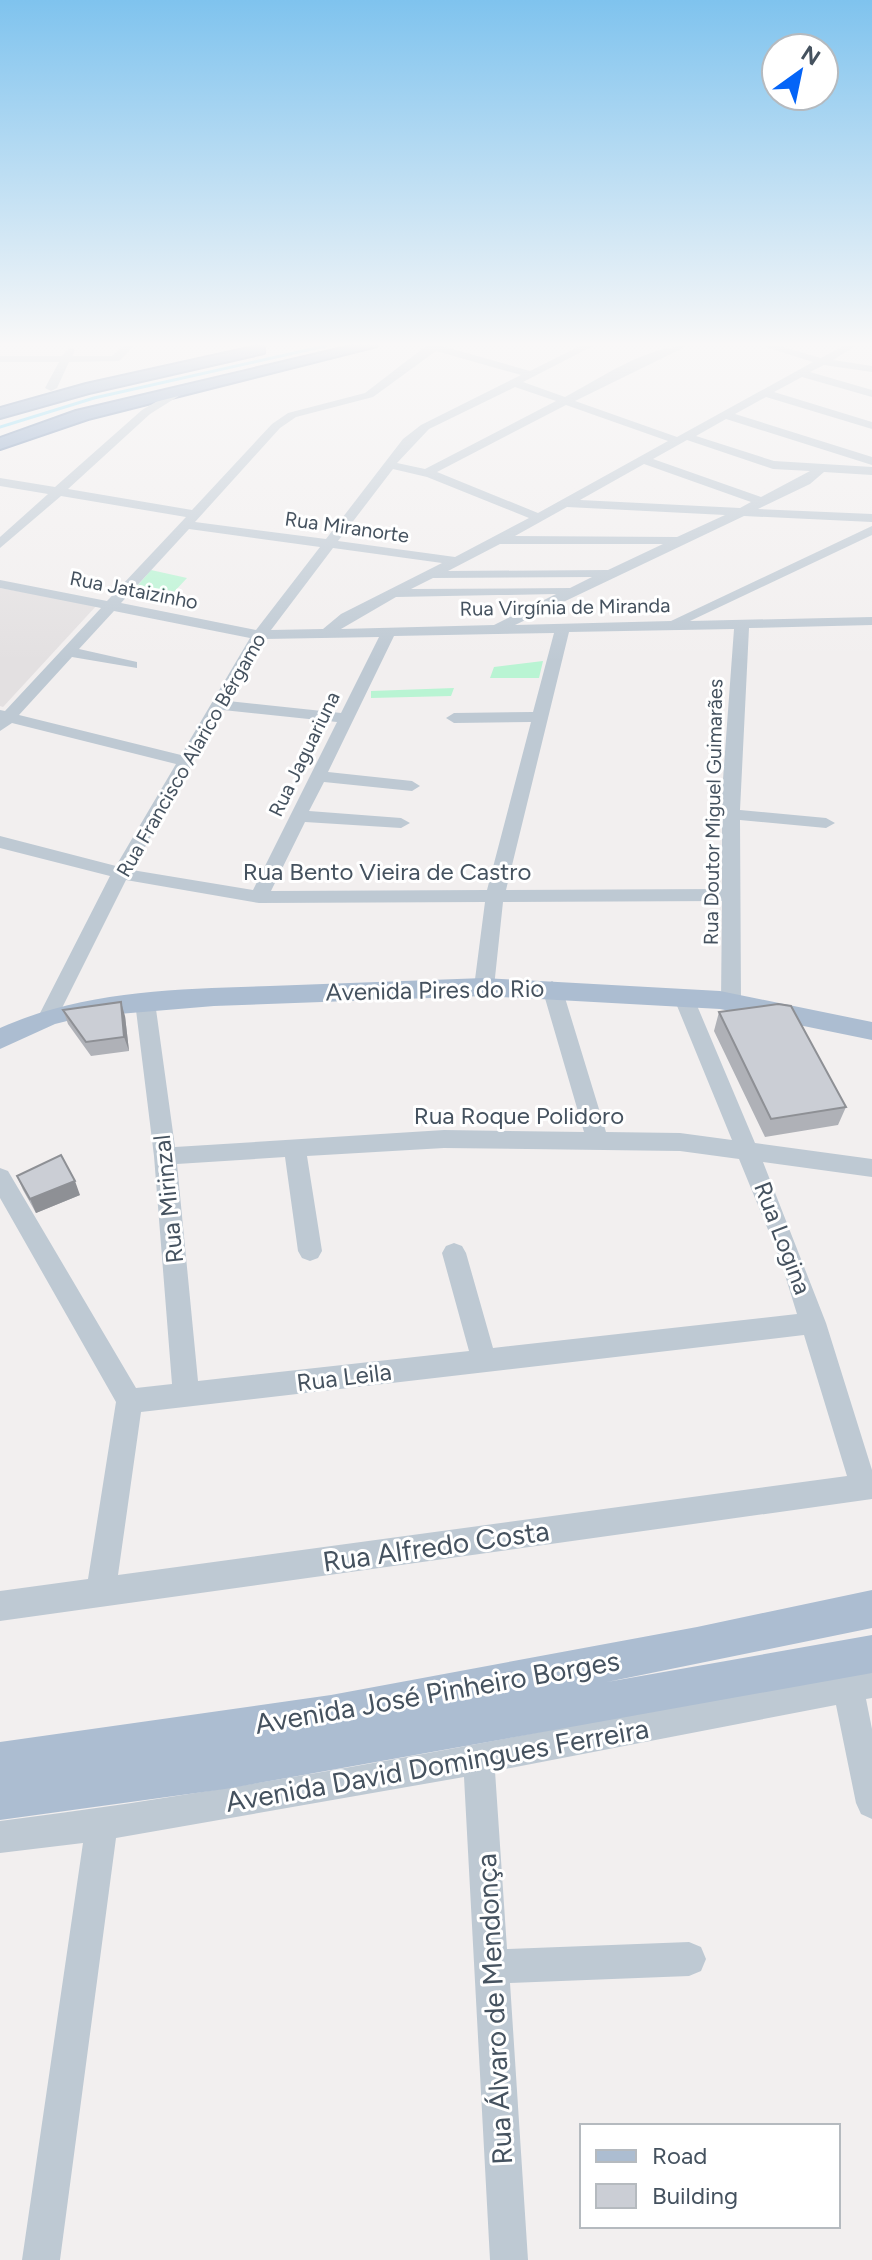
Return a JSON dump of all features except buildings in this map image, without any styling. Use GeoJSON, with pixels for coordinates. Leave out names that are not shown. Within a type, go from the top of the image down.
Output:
{"type":"FeatureCollection","features":[{"type":"Feature","properties":{"kind":"main road","name":"Avenida Pires do Rio"},"geometry":{"type":"LineString","coordinates":[[0,1039],[48,1017],[83,1008],[145,1002],[484,987],[552,988],[731,1001],[872,1031]]}},
{"type":"Feature","properties":{"kind":"main road","name":"Avenida José Pinheiro Borges"},"geometry":{"type":"LineString","coordinates":[[0,1762],[331,1714],[697,1646],[872,1609]]}},
{"type":"Feature","properties":{"kind":"main road","name":"Avenida José Pinheiro Borges"},"geometry":{"type":"LineString","coordinates":[[0,1800],[240,1767],[872,1654]]}},
{"type":"Feature","properties":{"kind":"street"},"geometry":{"type":"LineString","coordinates":[[0,544],[101,451]]}},
{"type":"Feature","properties":{"kind":"street"},"geometry":{"type":"LineString","coordinates":[[2,719],[253,451]]}},
{"type":"Feature","properties":{"kind":"street","name":"Rua Francisco Alarico Bérgamo"},"geometry":{"type":"LineString","coordinates":[[48,1017],[65,977],[121,874],[259,635],[400,451]]}},
{"type":"Feature","properties":{"kind":"street"},"geometry":{"type":"LineString","coordinates":[[426,473],[467,451]]}},
{"type":"Feature","properties":{"kind":"street"},"geometry":{"type":"LineString","coordinates":[[327,633],[346,617],[498,540],[658,451]]}},
{"type":"Feature","properties":{"kind":"street"},"geometry":{"type":"LineString","coordinates":[[727,451],[768,464],[819,470],[872,471]]}},
{"type":"Feature","properties":{"kind":"street"},"geometry":{"type":"LineString","coordinates":[[842,451],[872,461]]}},
{"type":"Feature","properties":{"kind":"street"},"geometry":{"type":"LineString","coordinates":[[643,460],[762,502]]}},
{"type":"Feature","properties":{"kind":"street"},"geometry":{"type":"LineString","coordinates":[[390,465],[426,473],[538,517]]}},
{"type":"Feature","properties":{"kind":"street"},"geometry":{"type":"LineString","coordinates":[[496,628],[740,513],[811,478],[819,470]]}},
{"type":"Feature","properties":{"kind":"street","name":"Rua Miranorte"},"geometry":{"type":"LineString","coordinates":[[0,482],[58,490],[188,519],[331,545],[456,561]]}},
{"type":"Feature","properties":{"kind":"street"},"geometry":{"type":"LineString","coordinates":[[564,503],[872,518]]}},
{"type":"Feature","properties":{"kind":"street"},"geometry":{"type":"LineString","coordinates":[[671,624],[872,530]]}},
{"type":"Feature","properties":{"kind":"street"},"geometry":{"type":"LineString","coordinates":[[498,540],[684,539]]}},
{"type":"Feature","properties":{"kind":"street"},"geometry":{"type":"LineString","coordinates":[[432,575],[609,573]]}},
{"type":"Feature","properties":{"kind":"street","name":"Rua Jataizinho"},"geometry":{"type":"LineString","coordinates":[[0,584],[259,635]]}},
{"type":"Feature","properties":{"kind":"street"},"geometry":{"type":"LineString","coordinates":[[394,594],[575,590]]}},
{"type":"Feature","properties":{"kind":"street"},"geometry":{"type":"LineString","coordinates":[[851,621],[872,611]]}},
{"type":"Feature","properties":{"kind":"street","name":"Rua Virgínia de Miranda"},"geometry":{"type":"LineString","coordinates":[[259,635],[872,621]]}},
{"type":"Feature","properties":{"kind":"street","name":"Rua Doutor Miguel Guimarães"},"geometry":{"type":"LineString","coordinates":[[731,1001],[731,814],[742,623]]}},
{"type":"Feature","properties":{"kind":"street"},"geometry":{"type":"LineString","coordinates":[[484,987],[495,895],[563,627]]}},
{"type":"Feature","properties":{"kind":"street","name":"Rua Jaguariuna"},"geometry":{"type":"LineString","coordinates":[[259,897],[389,631]]}},
{"type":"Feature","properties":{"kind":"street"},"geometry":{"type":"LineString","coordinates":[[67,651],[132,665]]}},
{"type":"Feature","properties":{"kind":"street"},"geometry":{"type":"LineString","coordinates":[[217,705],[346,718]]}},
{"type":"Feature","properties":{"kind":"street"},"geometry":{"type":"LineString","coordinates":[[454,718],[539,717]]}},
{"type":"Feature","properties":{"kind":"street"},"geometry":{"type":"LineString","coordinates":[[2,719],[186,761]]}},
{"type":"Feature","properties":{"kind":"street"},"geometry":{"type":"LineString","coordinates":[[319,776],[412,786]]}},
{"type":"Feature","properties":{"kind":"street"},"geometry":{"type":"LineString","coordinates":[[731,814],[826,823]]}},
{"type":"Feature","properties":{"kind":"street"},"geometry":{"type":"LineString","coordinates":[[299,816],[401,823]]}},
{"type":"Feature","properties":{"kind":"street","name":"Rua Bento Vieira de Castro"},"geometry":{"type":"LineString","coordinates":[[0,843],[121,874],[259,897],[731,895]]}},
{"type":"Feature","properties":{"kind":"street"},"geometry":{"type":"LineString","coordinates":[[552,988],[598,1141]]}},
{"type":"Feature","properties":{"kind":"street","name":"Rua Logina"},"geometry":{"type":"LineString","coordinates":[[683,996],[749,1149],[814,1323],[868,1487]]}},
{"type":"Feature","properties":{"kind":"street","name":"Rua Mirinzal"},"geometry":{"type":"LineString","coordinates":[[145,1002],[165,1156],[186,1396]]}},
{"type":"Feature","properties":{"kind":"street","name":"Rua Roque Polidoro"},"geometry":{"type":"LineString","coordinates":[[165,1156],[444,1139],[680,1142],[872,1168]]}},
{"type":"Feature","properties":{"kind":"street"},"geometry":{"type":"LineString","coordinates":[[294,1146],[310,1251]]}},
{"type":"Feature","properties":{"kind":"street"},"geometry":{"type":"LineString","coordinates":[[0,1177],[129,1401],[101,1591]]}},
{"type":"Feature","properties":{"kind":"street"},"geometry":{"type":"LineString","coordinates":[[454,1253],[484,1361]]}},
{"type":"Feature","properties":{"kind":"street","name":"Rua Leila"},"geometry":{"type":"LineString","coordinates":[[129,1401],[814,1323]]}},
{"type":"Feature","properties":{"kind":"street","name":"Rua Alfredo Costa"},"geometry":{"type":"LineString","coordinates":[[0,1606],[868,1487]]}},
{"type":"Feature","properties":{"kind":"street"},"geometry":{"type":"LineString","coordinates":[[860,1685],[872,1803]]}},
{"type":"Feature","properties":{"kind":"street","name":"Avenida David Domingues Ferreira"},"geometry":{"type":"LineString","coordinates":[[0,1837],[102,1824],[479,1759],[860,1685]]}},
{"type":"Feature","properties":{"kind":"street","name":"Rua Álvaro de Mendonça"},"geometry":{"type":"LineString","coordinates":[[479,1759],[509,2260]]}},
{"type":"Feature","properties":{"kind":"street"},"geometry":{"type":"LineString","coordinates":[[41,2260],[102,1824]]}},
{"type":"Feature","properties":{"kind":"street"},"geometry":{"type":"LineString","coordinates":[[491,1967],[689,1959]]}},
{"type":"Feature","properties":{"kind":"shaded area"},"geometry":{"type":"Polygon","coordinates":[[[0,588],[97,605],[3,707],[0,706],[0,588]]]}},
{"type":"Feature","properties":{"kind":"green space"},"geometry":{"type":"Polygon","coordinates":[[[151,570],[187,578],[174,592],[153,595],[133,591],[151,570]]]}},
{"type":"Feature","properties":{"kind":"green space"},"geometry":{"type":"Polygon","coordinates":[[[543,661],[539,678],[490,678],[494,667],[543,661]]]}},
{"type":"Feature","properties":{"kind":"green space"},"geometry":{"type":"Polygon","coordinates":[[[454,688],[451,696],[371,698],[371,691],[454,688]]]}}]}
